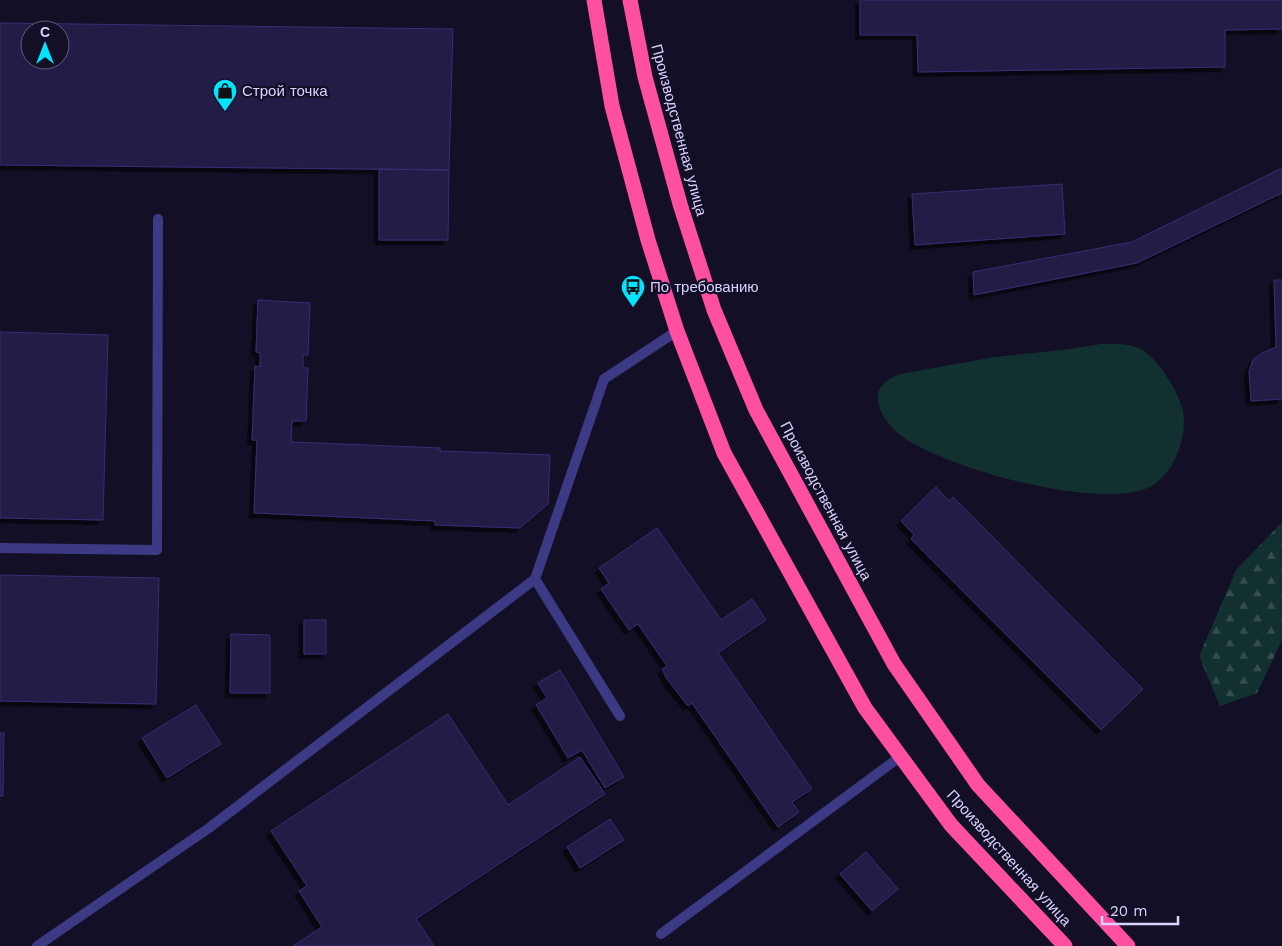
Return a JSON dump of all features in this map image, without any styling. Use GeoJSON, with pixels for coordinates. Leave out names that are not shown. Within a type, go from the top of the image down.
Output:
{"type":"FeatureCollection","features":[{"type":"Feature","properties":{"kind":"highway","name":"Производственная улица"},"geometry":{"type":"LineString","coordinates":[[594,0],[612,106],[648,240],[676,331],[724,453],[865,708],[951,825],[1065,946]]}},
{"type":"Feature","properties":{"kind":"highway","name":"Производственная улица"},"geometry":{"type":"LineString","coordinates":[[630,0],[645,77],[680,204],[714,310],[756,410],[894,664],[978,785],[1128,946]]}},
{"type":"Feature","properties":{"kind":"lane"},"geometry":{"type":"LineString","coordinates":[[0,548],[157,550],[158,219]]}},
{"type":"Feature","properties":{"kind":"lane"},"geometry":{"type":"LineString","coordinates":[[45,944],[209,828],[535,579],[604,379],[676,331]]}},
{"type":"Feature","properties":{"kind":"lane"},"geometry":{"type":"LineString","coordinates":[[535,579],[620,716]]}},
{"type":"Feature","properties":{"kind":"lane"},"geometry":{"type":"LineString","coordinates":[[661,934],[901,756]]}},
{"type":"Feature","properties":{"kind":"green space"},"geometry":{"type":"Polygon","coordinates":[[[1101,344],[1130,345],[1146,352],[1160,366],[1181,403],[1184,424],[1180,448],[1168,471],[1158,482],[1150,487],[1127,493],[1096,494],[1024,483],[987,473],[953,462],[903,437],[885,419],[878,403],[880,388],[886,381],[900,374],[995,357],[1101,344]]]}},
{"type":"Feature","properties":{"kind":"green space"},"geometry":{"type":"Polygon","coordinates":[[[1282,522],[1282,640],[1257,693],[1220,706],[1199,656],[1236,570],[1282,522]]]}},
{"type":"Feature","properties":{"kind":"building"},"geometry":{"type":"Polygon","coordinates":[[[860,0],[1282,0],[1282,29],[1225,30],[1225,67],[918,72],[917,35],[860,35],[860,0]]]}},
{"type":"Feature","properties":{"kind":"building","name":"Строй точка"},"geometry":{"type":"Polygon","coordinates":[[[0,23],[20,23],[20,70],[70,70],[70,24],[453,29],[449,170],[0,165],[0,23]]]}},
{"type":"Feature","properties":{"kind":"building"},"geometry":{"type":"Polygon","coordinates":[[[1282,168],[1282,193],[1137,263],[974,295],[973,272],[1132,242],[1282,168]]]}},
{"type":"Feature","properties":{"kind":"building"},"geometry":{"type":"Polygon","coordinates":[[[379,169],[449,170],[448,240],[379,240],[379,169]]]}},
{"type":"Feature","properties":{"kind":"building"},"geometry":{"type":"Polygon","coordinates":[[[1062,184],[1065,234],[915,245],[912,194],[1062,184]]]}},
{"type":"Feature","properties":{"kind":"building"},"geometry":{"type":"Polygon","coordinates":[[[1274,280],[1282,280],[1282,399],[1251,401],[1249,371],[1253,360],[1262,353],[1276,347],[1274,280]]]}},
{"type":"Feature","properties":{"kind":"building"},"geometry":{"type":"Polygon","coordinates":[[[258,300],[310,303],[308,355],[303,355],[303,368],[308,368],[306,421],[292,421],[291,442],[440,448],[440,451],[550,455],[548,504],[520,528],[435,525],[435,521],[254,513],[257,440],[252,440],[255,366],[260,367],[260,353],[256,352],[258,300]]]}},
{"type":"Feature","properties":{"kind":"building"},"geometry":{"type":"Polygon","coordinates":[[[0,332],[108,335],[103,520],[0,518],[0,332]]]}},
{"type":"Feature","properties":{"kind":"building"},"geometry":{"type":"Polygon","coordinates":[[[936,487],[949,501],[953,497],[1143,689],[1101,730],[911,539],[914,535],[901,521],[936,487]]]}},
{"type":"Feature","properties":{"kind":"building"},"geometry":{"type":"Polygon","coordinates":[[[657,528],[721,620],[752,599],[766,620],[718,653],[812,789],[792,802],[799,812],[778,827],[692,703],[688,706],[667,679],[662,669],[667,666],[638,624],[629,630],[601,589],[609,583],[599,568],[657,528]]]}},
{"type":"Feature","properties":{"kind":"building"},"geometry":{"type":"Polygon","coordinates":[[[0,575],[159,578],[156,704],[0,701],[0,575]]]}},
{"type":"Feature","properties":{"kind":"building"},"geometry":{"type":"Polygon","coordinates":[[[304,620],[326,620],[326,654],[304,654],[304,620]]]}},
{"type":"Feature","properties":{"kind":"building"},"geometry":{"type":"Polygon","coordinates":[[[231,634],[270,635],[270,693],[230,693],[231,634]]]}},
{"type":"Feature","properties":{"kind":"building"},"geometry":{"type":"Polygon","coordinates":[[[560,670],[624,777],[605,788],[582,750],[568,758],[536,705],[547,698],[538,683],[560,670]]]}},
{"type":"Feature","properties":{"kind":"building"},"geometry":{"type":"Polygon","coordinates":[[[196,705],[221,744],[167,778],[142,738],[196,705]]]}},
{"type":"Feature","properties":{"kind":"building"},"geometry":{"type":"Polygon","coordinates":[[[448,714],[508,805],[580,757],[605,794],[416,919],[434,946],[293,946],[322,927],[299,891],[307,886],[271,831],[448,714]]]}},
{"type":"Feature","properties":{"kind":"building"},"geometry":{"type":"Polygon","coordinates":[[[0,733],[4,733],[3,796],[0,796],[0,733]]]}},
{"type":"Feature","properties":{"kind":"building"},"geometry":{"type":"Polygon","coordinates":[[[610,819],[624,840],[580,868],[567,847],[610,819]]]}},
{"type":"Feature","properties":{"kind":"building"},"geometry":{"type":"Polygon","coordinates":[[[866,852],[898,889],[872,911],[840,874],[866,852]]]}},
{"type":"Feature","properties":{"kind":"place","name":"Строй точка"},"geometry":{"type":"Point","coordinates":[225,112]}},
{"type":"Feature","properties":{"kind":"place","name":"По требованию"},"geometry":{"type":"Point","coordinates":[633,308]}}]}
